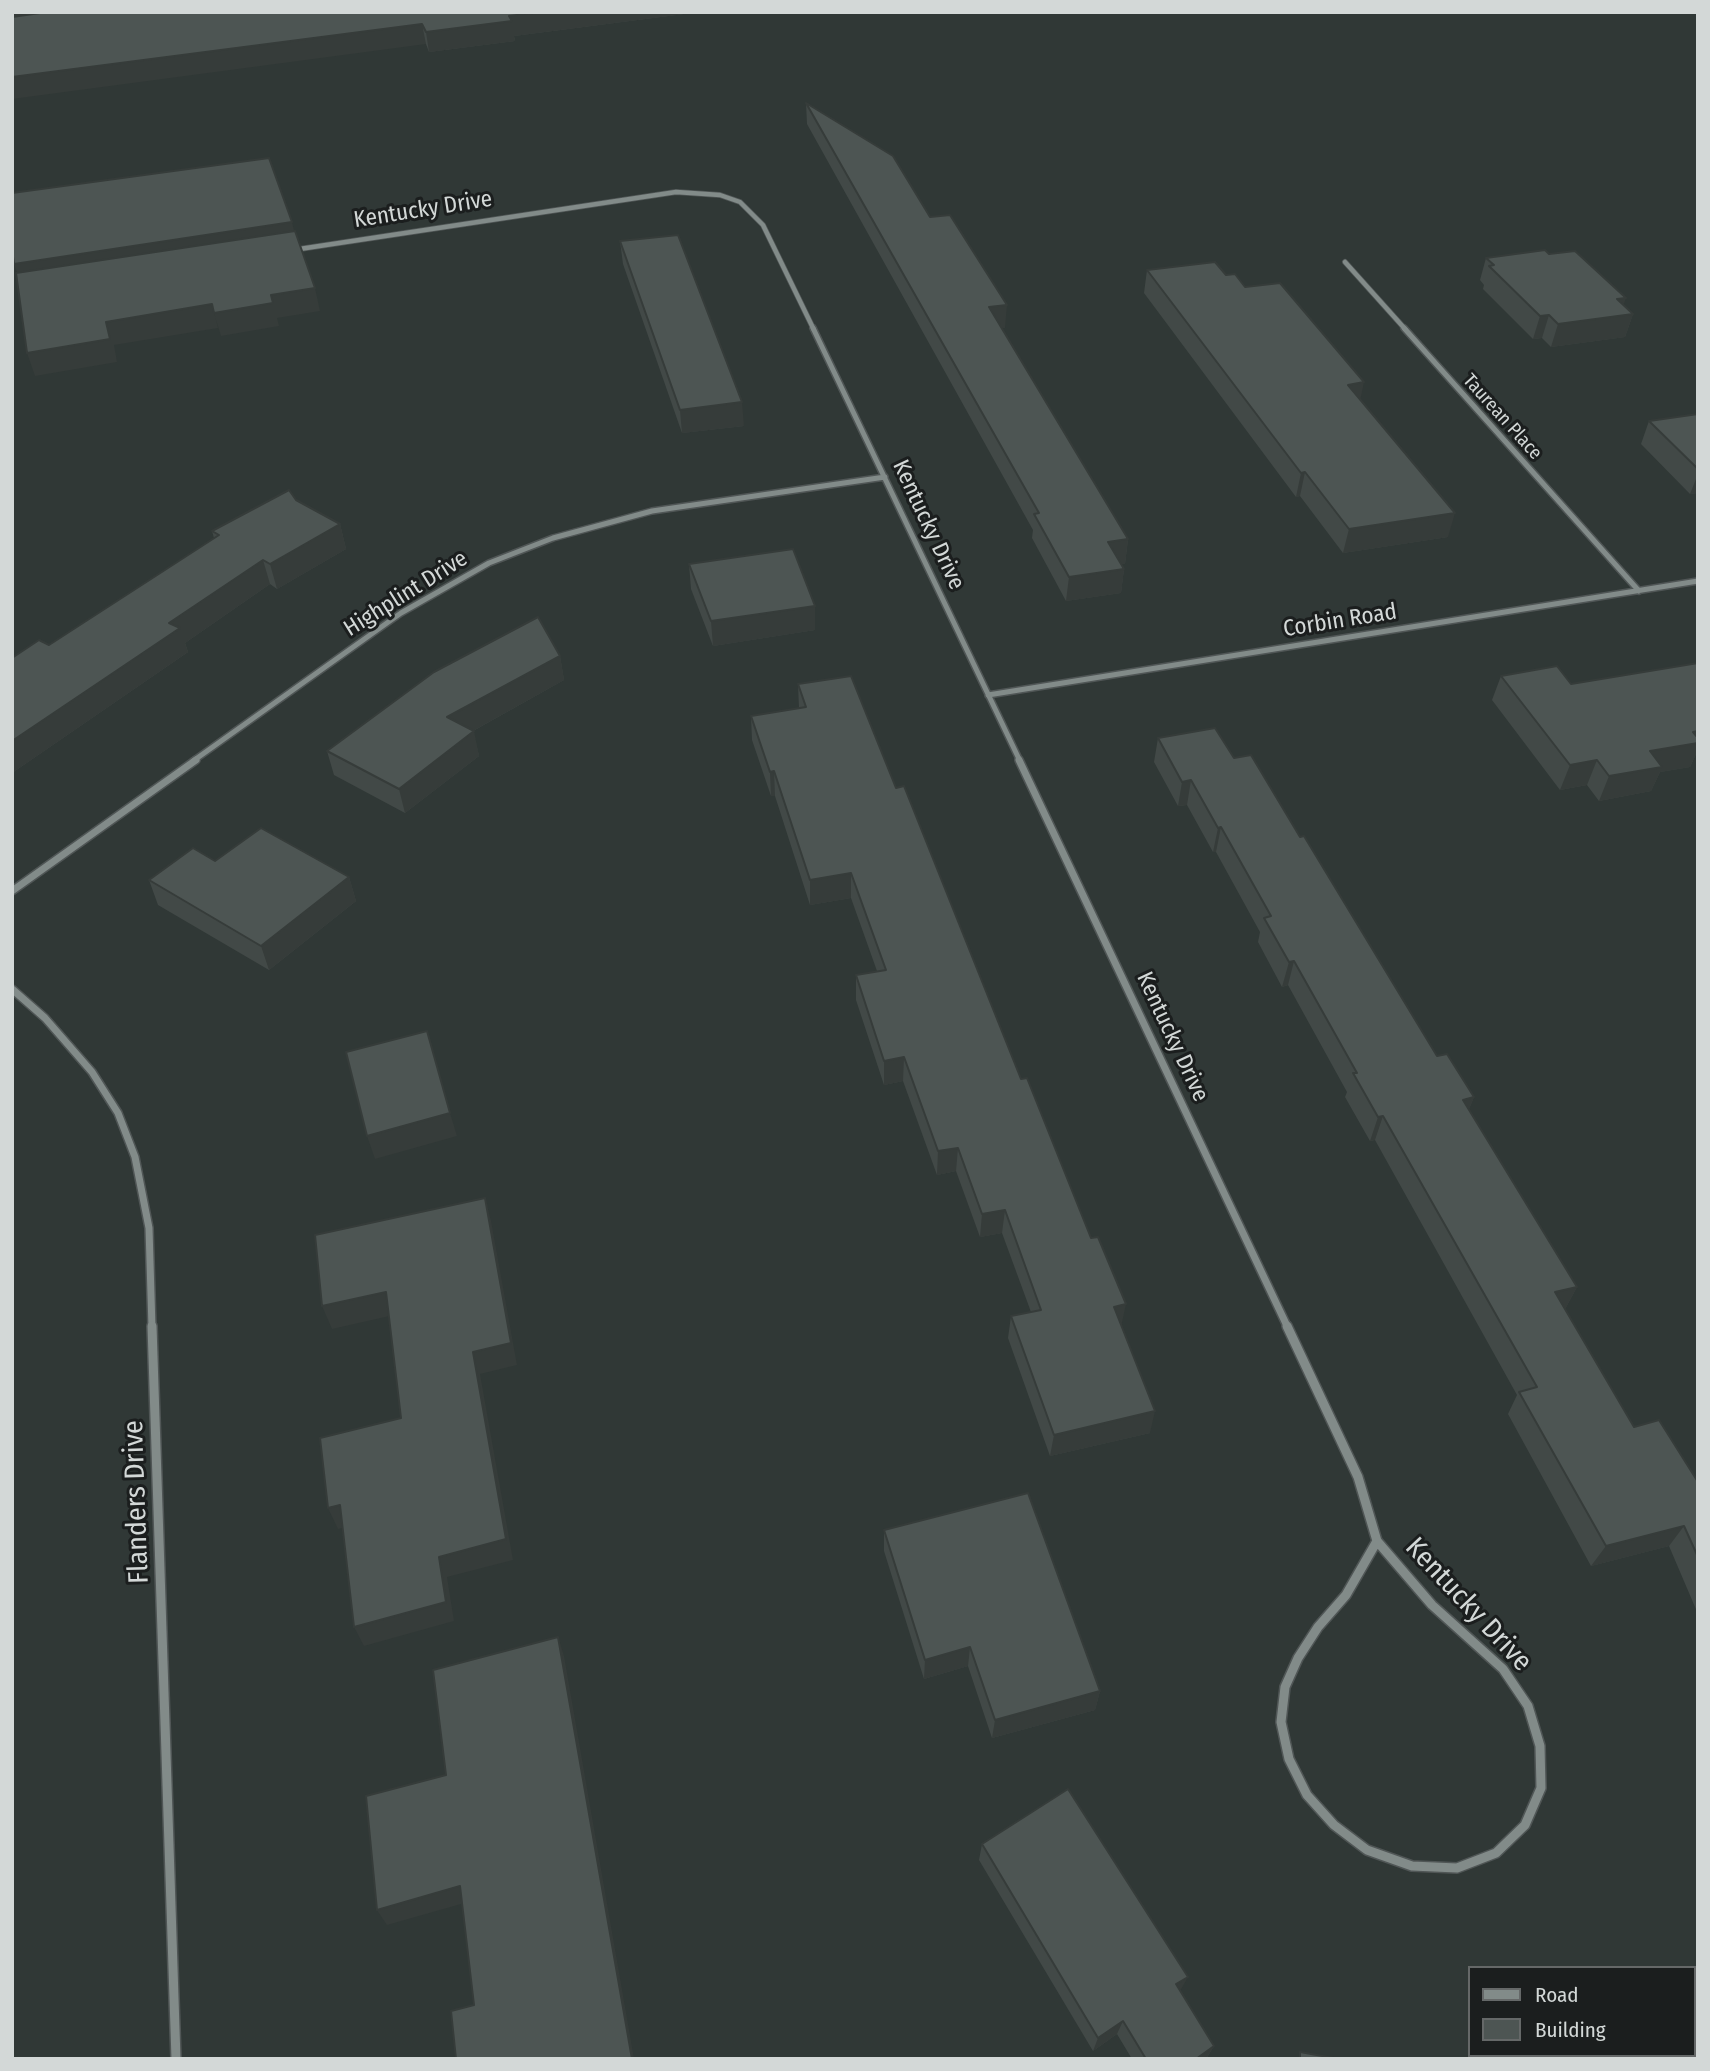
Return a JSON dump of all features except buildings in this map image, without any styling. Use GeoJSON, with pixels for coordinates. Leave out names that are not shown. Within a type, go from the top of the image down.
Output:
{"type":"FeatureCollection","features":[{"type":"Feature","properties":{"kind":"street","name":"Kentucky Drive"},"geometry":{"type":"LineString","coordinates":[[285,251],[654,194],[705,193],[740,202],[763,225],[1358,1477],[1377,1541],[1432,1605],[1503,1669],[1528,1706],[1540,1746],[1541,1788],[1525,1825],[1496,1853],[1457,1868],[1412,1866],[1367,1850],[1334,1825],[1307,1795],[1289,1759],[1281,1723],[1285,1687],[1298,1658],[1318,1627],[1346,1595],[1377,1541]]}},
{"type":"Feature","properties":{"kind":"street","name":"Taurean Place"},"geometry":{"type":"LineString","coordinates":[[1345,262],[1639,591]]}},
{"type":"Feature","properties":{"kind":"street","name":"Highplint Drive"},"geometry":{"type":"LineString","coordinates":[[12,891],[401,613],[489,563],[553,538],[652,511],[885,477]]}},
{"type":"Feature","properties":{"kind":"street","name":"Corbin Road"},"geometry":{"type":"LineString","coordinates":[[988,695],[1698,581]]}},
{"type":"Feature","properties":{"kind":"street","name":"Flanders Drive"},"geometry":{"type":"LineString","coordinates":[[12,989],[45,1018],[92,1072],[118,1113],[135,1157],[149,1228],[176,2059]]}}]}
